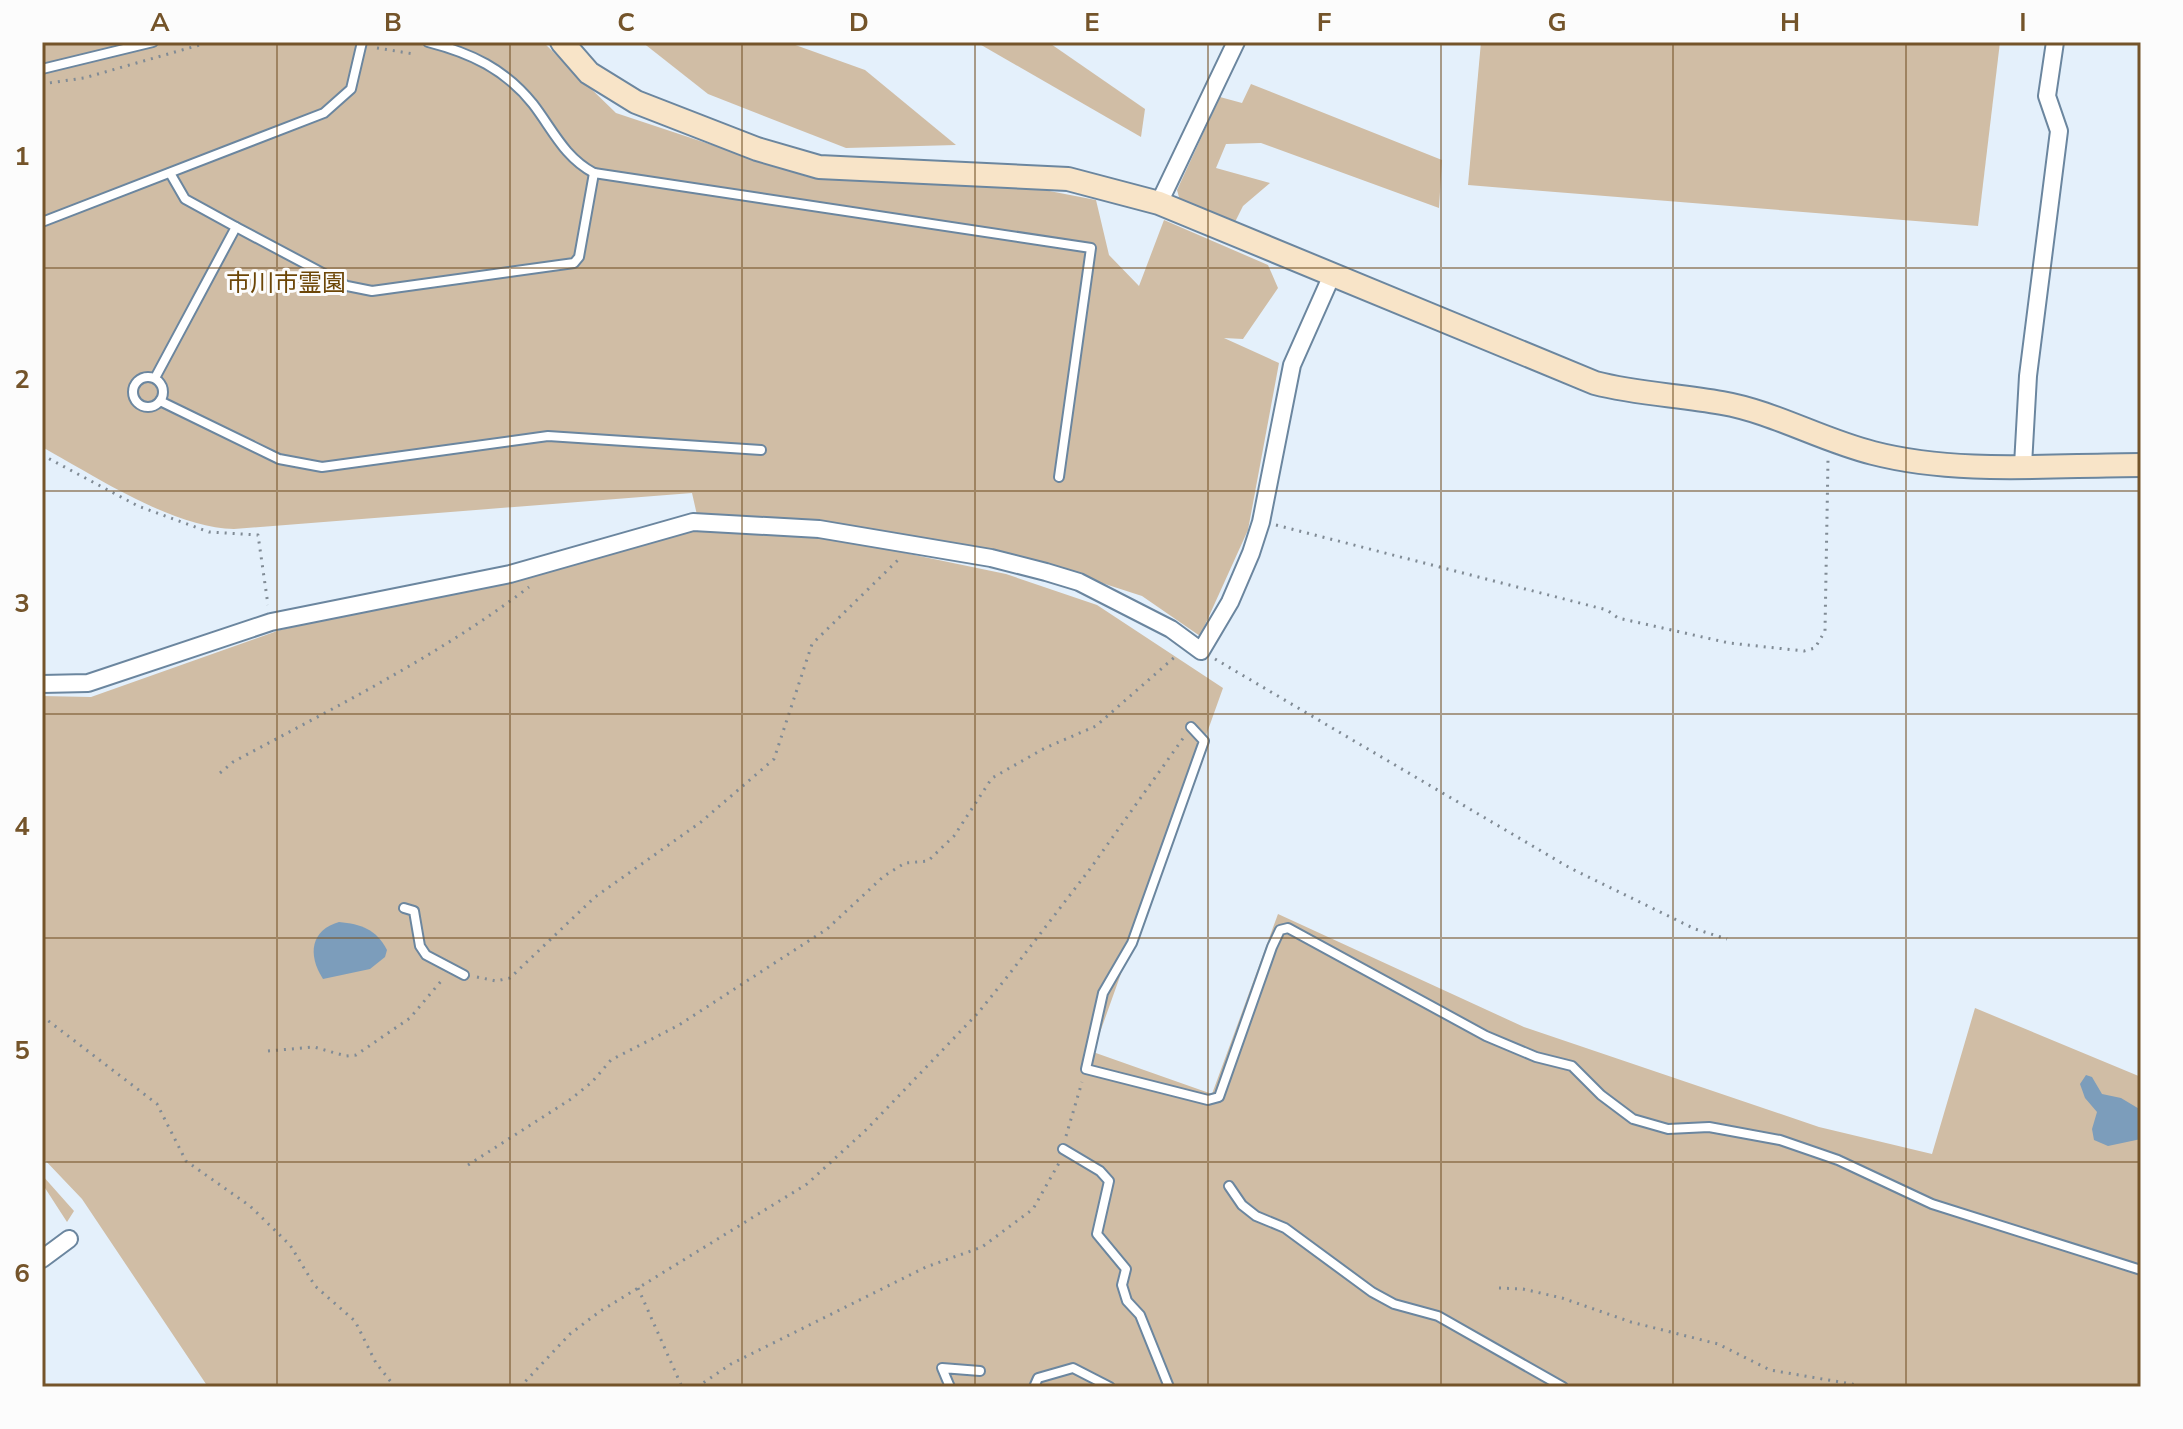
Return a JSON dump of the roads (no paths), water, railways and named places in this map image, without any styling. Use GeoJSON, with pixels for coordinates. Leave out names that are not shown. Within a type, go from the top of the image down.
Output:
{"type":"FeatureCollection","features":[{"type":"Feature","properties":{"kind":"street"},"geometry":{"type":"LineString","coordinates":[[562,42],[589,73],[636,102],[757,149],[819,167],[1068,179],[1159,203],[1595,383],[1636,394],[1723,403],[1871,453],[1926,462],[2141,465]]}},
{"type":"Feature","properties":{"kind":"street"},"geometry":{"type":"LineString","coordinates":[[1159,203],[1236,42]]}},
{"type":"Feature","properties":{"kind":"street"},"geometry":{"type":"LineString","coordinates":[[2023,465],[2028,376],[2059,131],[2047,96],[2055,42]]}},
{"type":"Feature","properties":{"kind":"street"},"geometry":{"type":"LineString","coordinates":[[42,684],[88,683],[271,622],[510,574],[693,522],[819,529],[991,558],[1079,582],[1171,629],[1196,647],[1230,602],[1261,522],[1292,365],[1332,275]]}},
{"type":"Feature","properties":{"kind":"street"},"geometry":{"type":"LineString","coordinates":[[42,1259],[69,1239]]}},
{"type":"Feature","properties":{"kind":"lane"},"geometry":{"type":"LineString","coordinates":[[42,69],[153,42]]}},
{"type":"Feature","properties":{"kind":"lane"},"geometry":{"type":"LineString","coordinates":[[42,222],[335,106],[351,89],[362,42]]}},
{"type":"Feature","properties":{"kind":"lane"},"geometry":{"type":"LineString","coordinates":[[428,42],[498,68],[533,105],[570,157],[594,173],[1091,248],[1059,477]]}},
{"type":"Feature","properties":{"kind":"lane"},"geometry":{"type":"LineString","coordinates":[[170,173],[185,199],[347,286],[372,291],[574,263],[579,257],[594,173]]}},
{"type":"Feature","properties":{"kind":"lane"},"geometry":{"type":"LineString","coordinates":[[155,378],[236,227]]}},
{"type":"Feature","properties":{"kind":"lane"},"geometry":{"type":"LineString","coordinates":[[155,378],[163,389],[160,401]]}},
{"type":"Feature","properties":{"kind":"lane"},"geometry":{"type":"LineString","coordinates":[[155,378],[138,380],[132,396],[145,407],[160,401],[279,459],[322,467],[548,436],[761,450]]}},
{"type":"Feature","properties":{"kind":"lane"},"geometry":{"type":"LineString","coordinates":[[1191,727],[1204,741],[1132,943],[1103,993],[1086,1069],[1208,1100],[1219,1097],[1272,947],[1280,930],[1288,928],[1486,1036],[1536,1057],[1572,1066],[1609,1102],[1633,1119],[1668,1129],[1709,1127],[1780,1140],[1838,1160],[1932,1204],[2141,1270]]}},
{"type":"Feature","properties":{"kind":"lane"},"geometry":{"type":"LineString","coordinates":[[404,908],[414,911],[420,946],[426,955],[464,975]]}},
{"type":"Feature","properties":{"kind":"lane"},"geometry":{"type":"LineString","coordinates":[[1063,1149],[1100,1171],[1109,1181],[1097,1234],[1126,1269],[1122,1285],[1127,1301],[1140,1315],[1169,1387]]}},
{"type":"Feature","properties":{"kind":"lane"},"geometry":{"type":"LineString","coordinates":[[1229,1186],[1242,1205],[1256,1216],[1285,1228],[1372,1292],[1394,1304],[1438,1316],[1563,1387]]}},
{"type":"Feature","properties":{"kind":"lane"},"geometry":{"type":"LineString","coordinates":[[950,1387],[942,1368],[980,1371]]}},
{"type":"Feature","properties":{"kind":"lane"},"geometry":{"type":"LineString","coordinates":[[1034,1387],[1038,1378],[1073,1368],[1110,1387]]}},
{"type":"Feature","properties":{"kind":"water"},"geometry":{"type":"Polygon","coordinates":[[[339,922],[367,929],[378,937],[387,950],[385,957],[370,969],[323,979],[315,961],[314,944],[322,931],[339,922]]]}},
{"type":"Feature","properties":{"kind":"water"},"geometry":{"type":"Polygon","coordinates":[[[2086,1075],[2092,1077],[2102,1094],[2121,1098],[2141,1110],[2141,1139],[2108,1146],[2094,1140],[2092,1129],[2097,1112],[2085,1098],[2080,1084],[2086,1075]]]}},
{"type":"Feature","properties":{"kind":"park label","name":"市川市霊園"},"geometry":{"type":"Point","coordinates":[286,283]}}]}
